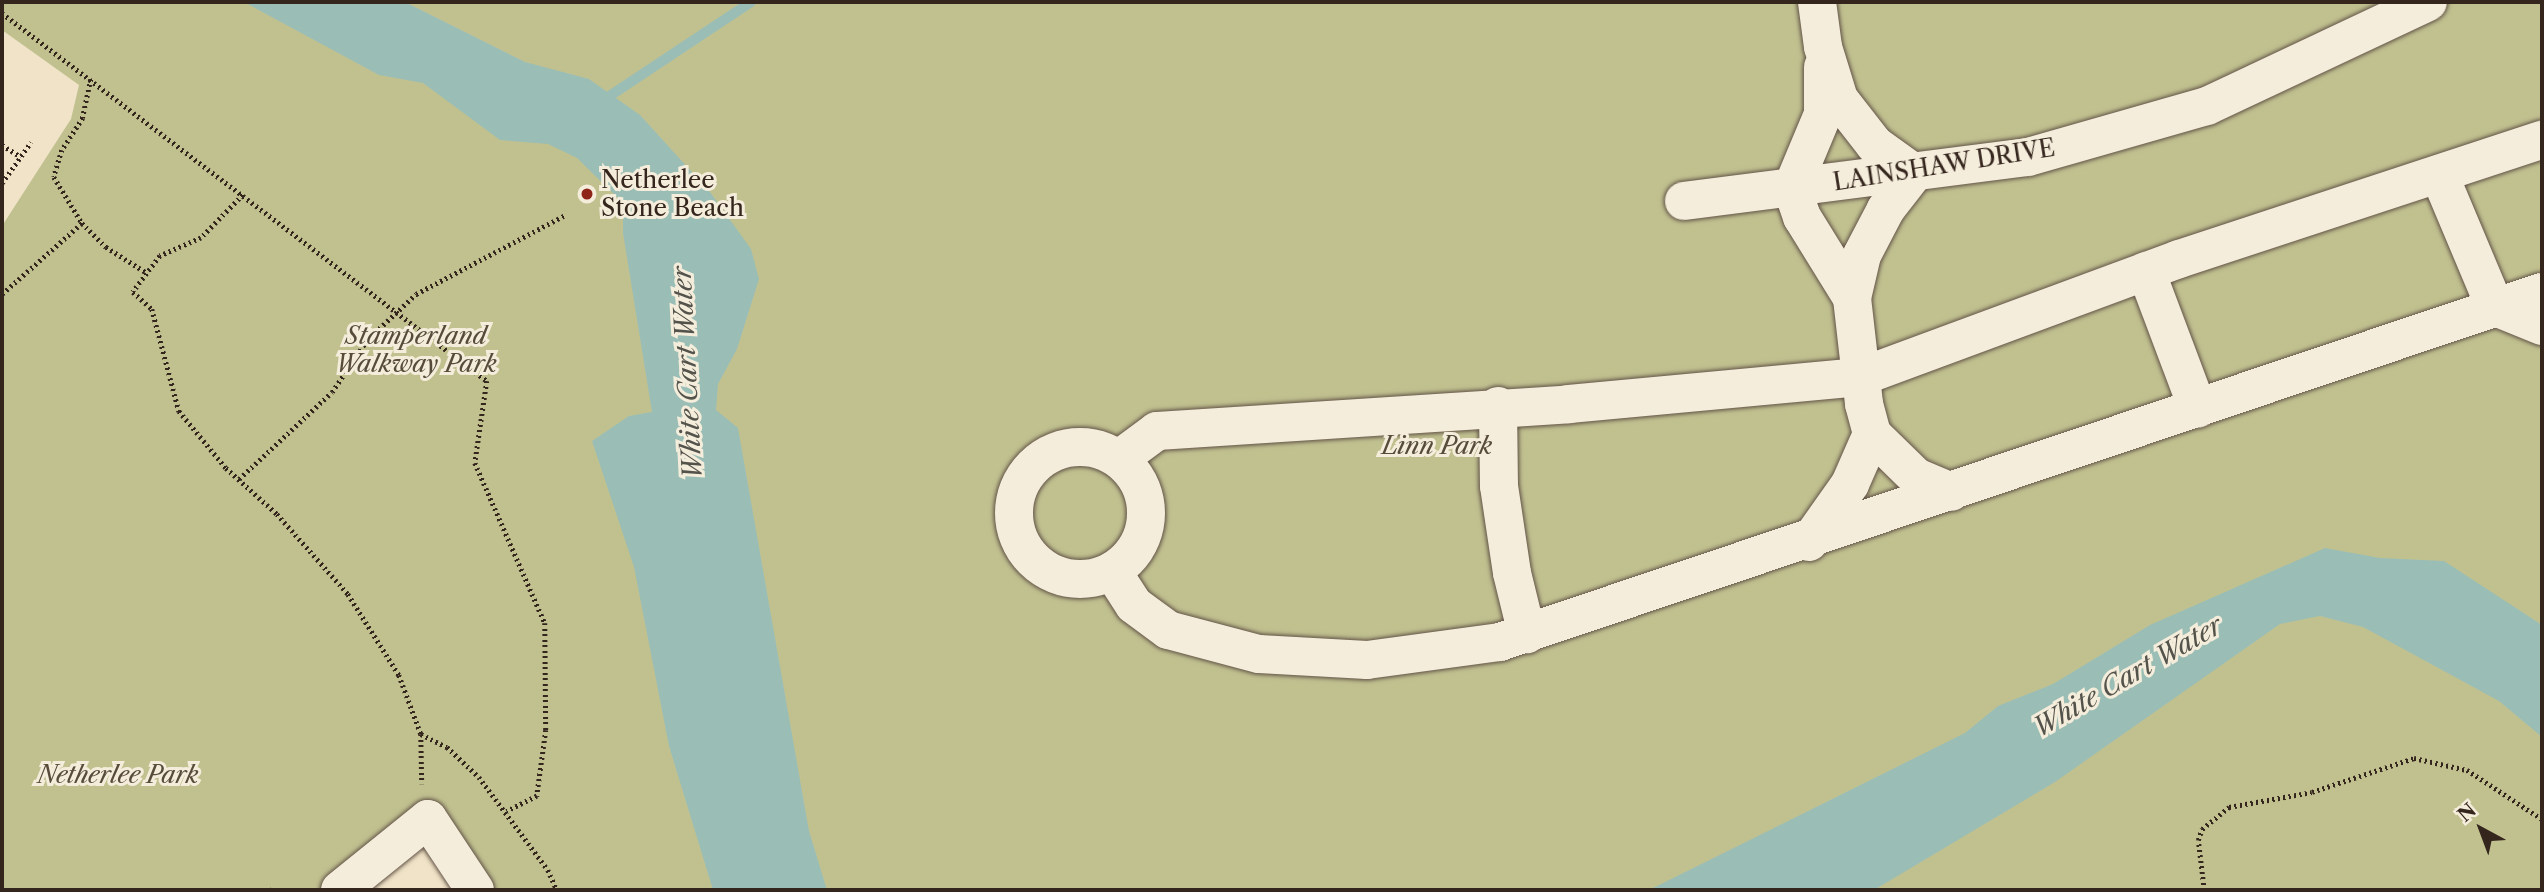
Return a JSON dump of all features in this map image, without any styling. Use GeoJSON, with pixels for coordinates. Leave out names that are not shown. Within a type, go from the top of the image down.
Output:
{"type":"FeatureCollection","features":[{"type":"Feature","properties":{"kind":"lane"},"geometry":{"type":"LineString","coordinates":[[1817,2],[1823,47],[1823,114],[1792,188],[1802,217],[1853,298]]}},
{"type":"Feature","properties":{"kind":"lane","name":"LAINSHAW DRIVE"},"geometry":{"type":"LineString","coordinates":[[1684,201],[2028,157],[2207,106],[2428,2]]}},
{"type":"Feature","properties":{"kind":"lane"},"geometry":{"type":"LineString","coordinates":[[1823,47],[1839,99],[1875,145],[1914,173],[1885,209],[1861,255],[1853,298],[1860,377],[1872,434],[1916,477],[1951,492]]}},
{"type":"Feature","properties":{"kind":"lane"},"geometry":{"type":"LineString","coordinates":[[1119,458],[1157,431],[1860,377],[2146,271],[2542,140]]}},
{"type":"Feature","properties":{"kind":"lane"},"geometry":{"type":"LineString","coordinates":[[2439,174],[2495,307],[2542,326]]}},
{"type":"Feature","properties":{"kind":"lane"},"geometry":{"type":"LineString","coordinates":[[2146,271],[2198,409]]}},
{"type":"Feature","properties":{"kind":"lane"},"geometry":{"type":"LineString","coordinates":[[1112,571],[1135,605],[1168,630],[1259,654],[1367,660],[1500,642],[1809,541],[2542,292]]}},
{"type":"Feature","properties":{"kind":"lane"},"geometry":{"type":"LineString","coordinates":[[1499,406],[1499,486],[1512,573],[1527,634]]}},
{"type":"Feature","properties":{"kind":"lane"},"geometry":{"type":"LineString","coordinates":[[1809,541],[1850,484],[1872,434]]}},
{"type":"Feature","properties":{"kind":"lane"},"geometry":{"type":"LineString","coordinates":[[1077,446],[1099,449],[1119,458],[1139,484],[1146,517],[1142,539],[1129,557],[1112,571],[1091,578],[1068,578],[1048,571],[1020,540],[1015,509],[1023,478],[1056,451],[1077,446]]}},
{"type":"Feature","properties":{"kind":"lane"},"geometry":{"type":"LineString","coordinates":[[340,890],[428,819],[475,890]]}},
{"type":"Feature","properties":{"kind":"path"},"geometry":{"type":"LineString","coordinates":[[556,2],[572,2]]}},
{"type":"Feature","properties":{"kind":"path"},"geometry":{"type":"LineString","coordinates":[[2,13],[244,194],[487,382],[475,463],[545,623],[546,730],[537,796],[507,811]]}},
{"type":"Feature","properties":{"kind":"path"},"geometry":{"type":"LineString","coordinates":[[91,79],[83,118],[61,150],[54,177],[82,223],[106,247],[147,273]]}},
{"type":"Feature","properties":{"kind":"path"},"geometry":{"type":"LineString","coordinates":[[2,183],[31,142]]}},
{"type":"Feature","properties":{"kind":"path"},"geometry":{"type":"LineString","coordinates":[[2,145],[21,157]]}},
{"type":"Feature","properties":{"kind":"path"},"geometry":{"type":"LineString","coordinates":[[244,194],[201,238],[160,256],[133,292],[152,309],[179,411],[239,480],[348,594],[399,675],[421,734],[423,806],[428,819]]}},
{"type":"Feature","properties":{"kind":"path"},"geometry":{"type":"LineString","coordinates":[[239,480],[332,392],[367,340],[416,294],[512,246],[565,215]]}},
{"type":"Feature","properties":{"kind":"path"},"geometry":{"type":"LineString","coordinates":[[2,295],[82,223]]}},
{"type":"Feature","properties":{"kind":"path"},"geometry":{"type":"LineString","coordinates":[[421,734],[447,747],[507,811],[557,890]]}},
{"type":"Feature","properties":{"kind":"path"},"geometry":{"type":"LineString","coordinates":[[2204,890],[2198,840],[2203,829],[2229,807],[2312,792],[2414,758],[2467,770],[2542,819]]}},
{"type":"Feature","properties":{"kind":"green space","name":"Linn Park"},"geometry":{"type":"Polygon","coordinates":[[[2,2],[2542,2],[2542,890],[461,890],[423,833],[329,890],[2,890],[2,226],[71,119],[79,85],[2,30],[2,2]]]}},
{"type":"Feature","properties":{"kind":"water","name":"White Cart Water"},"geometry":{"type":"Polygon","coordinates":[[[244,2],[405,2],[525,62],[589,79],[640,115],[710,192],[751,249],[759,279],[737,349],[718,384],[716,410],[738,428],[809,831],[827,890],[713,890],[669,746],[634,567],[592,441],[629,416],[652,412],[623,233],[623,203],[577,158],[548,144],[500,140],[423,83],[379,75],[244,2]]]}},
{"type":"Feature","properties":{"kind":"water","name":"White Cart Water"},"geometry":{"type":"Polygon","coordinates":[[[2325,548],[2380,558],[2444,561],[2542,625],[2542,737],[2499,701],[2363,627],[2320,616],[2280,624],[2055,782],[1874,890],[1649,890],[1965,733],[1998,706],[2053,684],[2150,625],[2325,548]]]}},
{"type":"Feature","properties":{"kind":"waterway"},"geometry":{"type":"LineString","coordinates":[[599,103],[751,2]]}},
{"type":"Feature","properties":{"kind":"place","name":"Netherlee Stone Beach"},"geometry":{"type":"Point","coordinates":[587,194]}},
{"type":"Feature","properties":{"kind":"park label","name":"Stamperland Walkway Park"},"geometry":{"type":"Point","coordinates":[416,350]}},
{"type":"Feature","properties":{"kind":"park label","name":"Netherlee Park"},"geometry":{"type":"Point","coordinates":[118,775]}}]}
